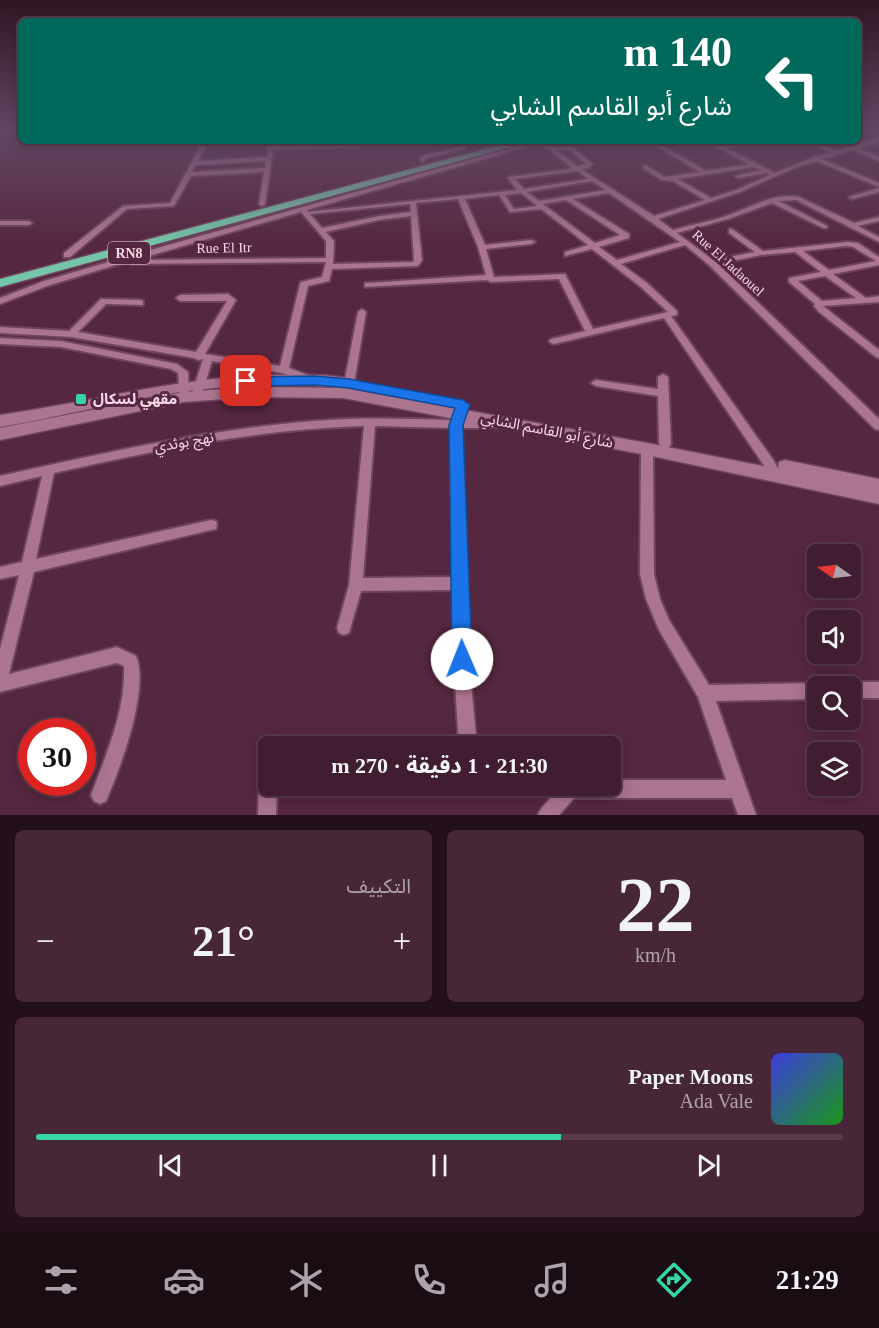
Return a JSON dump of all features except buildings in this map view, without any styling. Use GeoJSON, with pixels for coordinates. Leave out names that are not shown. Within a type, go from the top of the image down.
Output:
{"type":"FeatureCollection","features":[{"type":"Feature","properties":{"kind":"highway"},"geometry":{"type":"LineString","coordinates":[[0,272],[405,169]]}},
{"type":"Feature","properties":{"kind":"highway","name":"RN8"},"geometry":{"type":"LineString","coordinates":[[0,283],[407,169]]}},
{"type":"Feature","properties":{"kind":"highway","name":"RN8"},"geometry":{"type":"LineString","coordinates":[[0,277],[170,234],[408,169]]}},
{"type":"Feature","properties":{"kind":"highway","name":"RN8"},"geometry":{"type":"LineString","coordinates":[[0,289],[409,169]]}},
{"type":"Feature","properties":{"kind":"highway","name":"RN8"},"geometry":{"type":"LineString","coordinates":[[0,294],[64,271]]}},
{"type":"Feature","properties":{"kind":"street"},"geometry":{"type":"LineString","coordinates":[[67,255],[122,209],[172,205],[192,169]]}},
{"type":"Feature","properties":{"kind":"street"},"geometry":{"type":"LineString","coordinates":[[0,301],[47,283],[446,169]]}},
{"type":"Feature","properties":{"kind":"street"},"geometry":{"type":"LineString","coordinates":[[554,341],[674,313],[644,285],[522,191],[512,178],[574,169]]}},
{"type":"Feature","properties":{"kind":"street","name":"Rue El Jadaouel"},"geometry":{"type":"LineString","coordinates":[[574,169],[687,242],[712,262],[879,426]]}},
{"type":"Feature","properties":{"kind":"street"},"geometry":{"type":"LineString","coordinates":[[648,169],[664,179],[673,179],[709,199]]}},
{"type":"Feature","properties":{"kind":"street"},"geometry":{"type":"LineString","coordinates":[[699,169],[704,172]]}},
{"type":"Feature","properties":{"kind":"street"},"geometry":{"type":"LineString","coordinates":[[673,179],[673,177],[725,169]]}},
{"type":"Feature","properties":{"kind":"street"},"geometry":{"type":"LineString","coordinates":[[761,169],[776,175]]}},
{"type":"Feature","properties":{"kind":"street"},"geometry":{"type":"LineString","coordinates":[[652,219],[738,191],[790,169]]}},
{"type":"Feature","properties":{"kind":"street"},"geometry":{"type":"LineString","coordinates":[[841,169],[879,185]]}},
{"type":"Feature","properties":{"kind":"street"},"geometry":{"type":"LineString","coordinates":[[189,174],[267,170],[262,204]]}},
{"type":"Feature","properties":{"kind":"street"},"geometry":{"type":"LineString","coordinates":[[738,176],[765,171]]}},
{"type":"Feature","properties":{"kind":"street"},"geometry":{"type":"LineString","coordinates":[[304,211],[501,194],[591,180]]}},
{"type":"Feature","properties":{"kind":"street"},"geometry":{"type":"LineString","coordinates":[[852,197],[879,190]]}},
{"type":"Feature","properties":{"kind":"street"},"geometry":{"type":"LineString","coordinates":[[501,194],[512,211],[609,191]]}},
{"type":"Feature","properties":{"kind":"street"},"geometry":{"type":"LineString","coordinates":[[672,232],[730,217],[792,197],[879,240]]}},
{"type":"Feature","properties":{"kind":"street"},"geometry":{"type":"LineString","coordinates":[[461,198],[482,247],[489,277]]}},
{"type":"Feature","properties":{"kind":"street"},"geometry":{"type":"LineString","coordinates":[[567,198],[626,236],[568,254]]}},
{"type":"Feature","properties":{"kind":"street"},"geometry":{"type":"LineString","coordinates":[[774,201],[825,227]]}},
{"type":"Feature","properties":{"kind":"street"},"geometry":{"type":"LineString","coordinates":[[322,230],[379,218],[414,214],[413,202]]}},
{"type":"Feature","properties":{"kind":"street"},"geometry":{"type":"LineString","coordinates":[[284,370],[304,284],[326,279],[329,264],[330,241],[304,211]]}},
{"type":"Feature","properties":{"kind":"street","name":"Rue El Itr"},"geometry":{"type":"LineString","coordinates":[[118,262],[416,264],[418,260],[414,214]]}},
{"type":"Feature","properties":{"kind":"street"},"geometry":{"type":"LineString","coordinates":[[852,225],[879,219]]}},
{"type":"Feature","properties":{"kind":"street"},"geometry":{"type":"LineString","coordinates":[[0,223],[29,223]]}},
{"type":"Feature","properties":{"kind":"street"},"geometry":{"type":"LineString","coordinates":[[732,231],[761,253]]}},
{"type":"Feature","properties":{"kind":"street"},"geometry":{"type":"LineString","coordinates":[[482,247],[531,242]]}},
{"type":"Feature","properties":{"kind":"street"},"geometry":{"type":"LineString","coordinates":[[615,263],[687,242]]}},
{"type":"Feature","properties":{"kind":"street"},"geometry":{"type":"LineString","coordinates":[[712,262],[761,253],[850,244],[879,261]]}},
{"type":"Feature","properties":{"kind":"street"},"geometry":{"type":"LineString","coordinates":[[798,251],[864,300]]}},
{"type":"Feature","properties":{"kind":"street"},"geometry":{"type":"LineString","coordinates":[[879,261],[792,280],[820,304],[879,299]]}},
{"type":"Feature","properties":{"kind":"street"},"geometry":{"type":"LineString","coordinates":[[368,285],[489,277],[498,281],[562,276],[590,332]]}},
{"type":"Feature","properties":{"kind":"street"},"geometry":{"type":"LineString","coordinates":[[180,298],[228,297],[232,300],[203,358],[191,391]]}},
{"type":"Feature","properties":{"kind":"street"},"geometry":{"type":"LineString","coordinates":[[71,334],[104,301],[140,303]]}},
{"type":"Feature","properties":{"kind":"street"},"geometry":{"type":"LineString","coordinates":[[820,304],[818,306],[822,310],[879,355]]}},
{"type":"Feature","properties":{"kind":"street"},"geometry":{"type":"LineString","coordinates":[[349,384],[362,312]]}},
{"type":"Feature","properties":{"kind":"street"},"geometry":{"type":"LineString","coordinates":[[666,315],[773,470]]}},
{"type":"Feature","properties":{"kind":"street"},"geometry":{"type":"LineString","coordinates":[[0,330],[71,334],[284,370],[315,381]]}},
{"type":"Feature","properties":{"kind":"street"},"geometry":{"type":"LineString","coordinates":[[0,341],[61,344],[174,366],[183,372],[191,391]]}},
{"type":"Feature","properties":{"kind":"street"},"geometry":{"type":"LineString","coordinates":[[663,377],[665,444]]}},
{"type":"Feature","properties":{"kind":"street","name":"شارع أبو القاسم الشابي"},"geometry":{"type":"LineString","coordinates":[[0,422],[246,381],[315,381],[349,384],[460,414],[665,444],[879,497]]}},
{"type":"Feature","properties":{"kind":"street"},"geometry":{"type":"LineString","coordinates":[[596,383],[663,393]]}},
{"type":"Feature","properties":{"kind":"street","name":"شارع أبو القاسم الشابي"},"geometry":{"type":"LineString","coordinates":[[0,434],[191,391],[343,393],[647,449],[879,486]]}},
{"type":"Feature","properties":{"kind":"street"},"geometry":{"type":"LineString","coordinates":[[460,414],[463,683],[467,736]]}},
{"type":"Feature","properties":{"kind":"street","name":"نهج بوثدي"},"geometry":{"type":"LineString","coordinates":[[0,481],[153,447],[245,432],[329,424],[370,424],[460,414]]}},
{"type":"Feature","properties":{"kind":"street"},"geometry":{"type":"LineString","coordinates":[[344,628],[356,585],[370,424]]}},
{"type":"Feature","properties":{"kind":"street"},"geometry":{"type":"LineString","coordinates":[[647,449],[647,574],[653,599],[664,625],[705,693],[747,815]]}},
{"type":"Feature","properties":{"kind":"street"},"geometry":{"type":"LineString","coordinates":[[49,470],[0,682],[117,656],[131,661],[127,712],[100,795]]}},
{"type":"Feature","properties":{"kind":"street"},"geometry":{"type":"LineString","coordinates":[[0,573],[211,525]]}},
{"type":"Feature","properties":{"kind":"street"},"geometry":{"type":"LineString","coordinates":[[356,585],[461,584]]}},
{"type":"Feature","properties":{"kind":"street"},"geometry":{"type":"LineString","coordinates":[[861,690],[879,690]]}},
{"type":"Feature","properties":{"kind":"street"},"geometry":{"type":"LineString","coordinates":[[705,693],[807,691]]}},
{"type":"Feature","properties":{"kind":"street"},"geometry":{"type":"LineString","coordinates":[[547,815],[570,789],[738,789]]}},
{"type":"Feature","properties":{"kind":"street"},"geometry":{"type":"LineString","coordinates":[[267,815],[268,796]]}},
{"type":"Feature","properties":{"kind":"place","name":"مقهي لسكال"},"geometry":{"type":"Point","coordinates":[81,399]}},
{"type":"Feature","properties":{"kind":"route"},"geometry":{"type":"LineString","coordinates":[[246,381],[315,381],[349,384],[463,405],[456,425],[462,659]]}}]}
